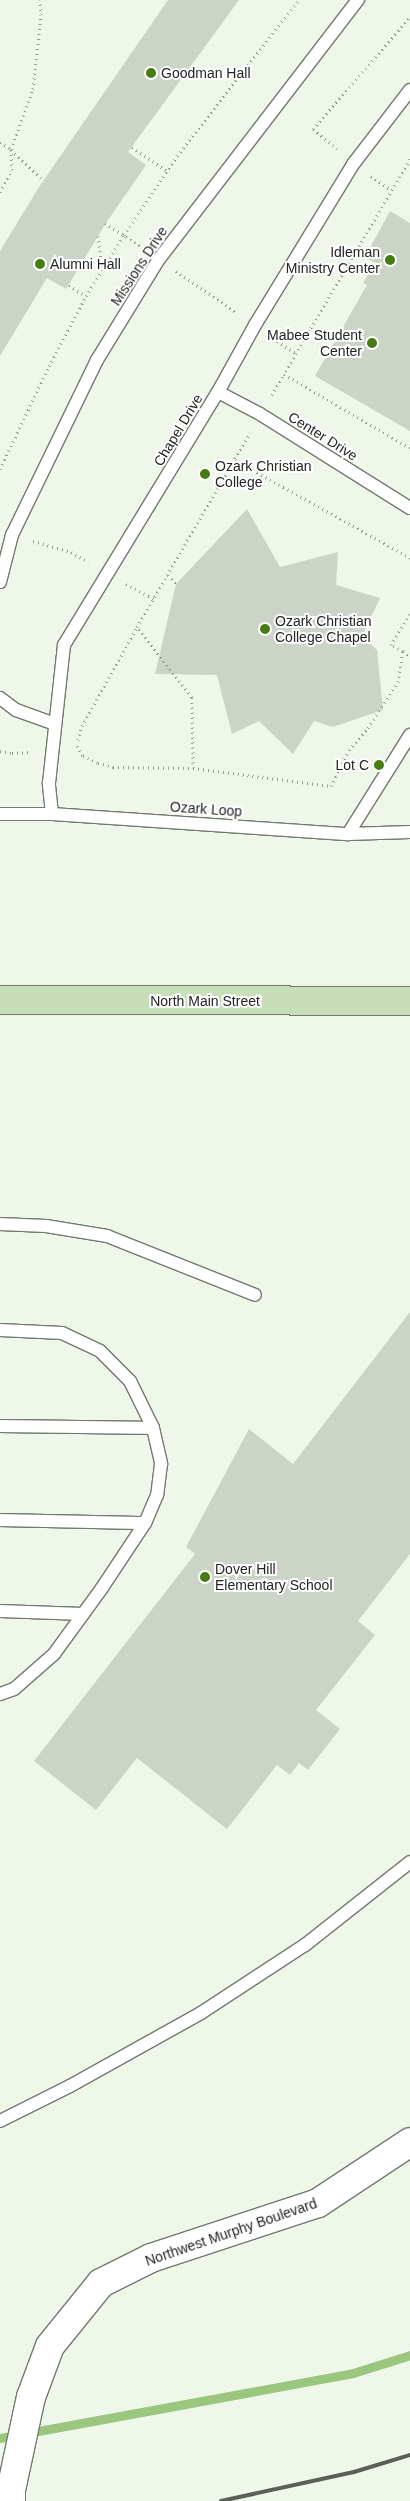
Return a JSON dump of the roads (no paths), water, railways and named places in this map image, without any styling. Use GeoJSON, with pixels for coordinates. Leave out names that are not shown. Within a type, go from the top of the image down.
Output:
{"type":"FeatureCollection","features":[{"type":"Feature","properties":{"kind":"main road","name":"North Main Street"},"geometry":{"type":"LineString","coordinates":[[0,1000],[410,1001]]}},
{"type":"Feature","properties":{"kind":"street","name":"Northwest Murphy Boulevard"},"geometry":{"type":"LineString","coordinates":[[11,2496],[31,2397],[50,2346],[101,2283],[151,2258],[318,2203],[410,2142]]}},
{"type":"Feature","properties":{"kind":"lane","name":"Missions Drive"},"geometry":{"type":"LineString","coordinates":[[0,582],[12,535],[97,360],[159,259],[358,0]]}},
{"type":"Feature","properties":{"kind":"lane","name":"Chapel Drive"},"geometry":{"type":"LineString","coordinates":[[52,814],[49,783],[64,645],[218,392],[255,325],[354,163],[410,90]]}},
{"type":"Feature","properties":{"kind":"lane","name":"Center Drive"},"geometry":{"type":"LineString","coordinates":[[218,392],[260,414],[410,508]]}},
{"type":"Feature","properties":{"kind":"lane"},"geometry":{"type":"LineString","coordinates":[[0,698],[16,710],[54,724]]}},
{"type":"Feature","properties":{"kind":"lane"},"geometry":{"type":"LineString","coordinates":[[348,834],[410,735]]}},
{"type":"Feature","properties":{"kind":"lane","name":"Ozark Loop"},"geometry":{"type":"LineString","coordinates":[[0,814],[52,814],[348,834],[410,832]]}},
{"type":"Feature","properties":{"kind":"lane"},"geometry":{"type":"LineString","coordinates":[[0,1224],[46,1226],[107,1236],[255,1295]]}},
{"type":"Feature","properties":{"kind":"lane"},"geometry":{"type":"LineString","coordinates":[[0,1330],[62,1333],[100,1351],[130,1380],[153,1428],[161,1464],[157,1495],[145,1523],[83,1614],[54,1654],[14,1689],[0,1694]]}},
{"type":"Feature","properties":{"kind":"lane"},"geometry":{"type":"LineString","coordinates":[[0,1426],[153,1428]]}},
{"type":"Feature","properties":{"kind":"lane"},"geometry":{"type":"LineString","coordinates":[[0,1520],[145,1523]]}},
{"type":"Feature","properties":{"kind":"lane"},"geometry":{"type":"LineString","coordinates":[[0,1612],[83,1614]]}},
{"type":"Feature","properties":{"kind":"lane"},"geometry":{"type":"LineString","coordinates":[[0,2121],[70,2086],[201,2012],[305,1945],[410,1862]]}},
{"type":"Feature","properties":{"kind":"waterway"},"geometry":{"type":"LineString","coordinates":[[0,2438],[353,2373],[410,2355]]}},
{"type":"Feature","properties":{"kind":"railway"},"geometry":{"type":"LineString","coordinates":[[221,2501],[354,2472],[410,2455]]}},
{"type":"Feature","properties":{"kind":"place","name":"Goodman Hall"},"geometry":{"type":"Point","coordinates":[151,73]}},
{"type":"Feature","properties":{"kind":"place","name":"Idleman Ministry Center"},"geometry":{"type":"Point","coordinates":[390,260]}},
{"type":"Feature","properties":{"kind":"place","name":"Alumni Hall"},"geometry":{"type":"Point","coordinates":[40,264]}},
{"type":"Feature","properties":{"kind":"place","name":"Mabee Student Center"},"geometry":{"type":"Point","coordinates":[372,343]}},
{"type":"Feature","properties":{"kind":"place","name":"Ozark Christian College"},"geometry":{"type":"Point","coordinates":[205,474]}},
{"type":"Feature","properties":{"kind":"place","name":"Ozark Christian College Chapel"},"geometry":{"type":"Point","coordinates":[265,629]}},
{"type":"Feature","properties":{"kind":"place","name":"Lot C"},"geometry":{"type":"Point","coordinates":[379,765]}},
{"type":"Feature","properties":{"kind":"place","name":"Dover Hill Elementary School"},"geometry":{"type":"Point","coordinates":[205,1577]}}]}
